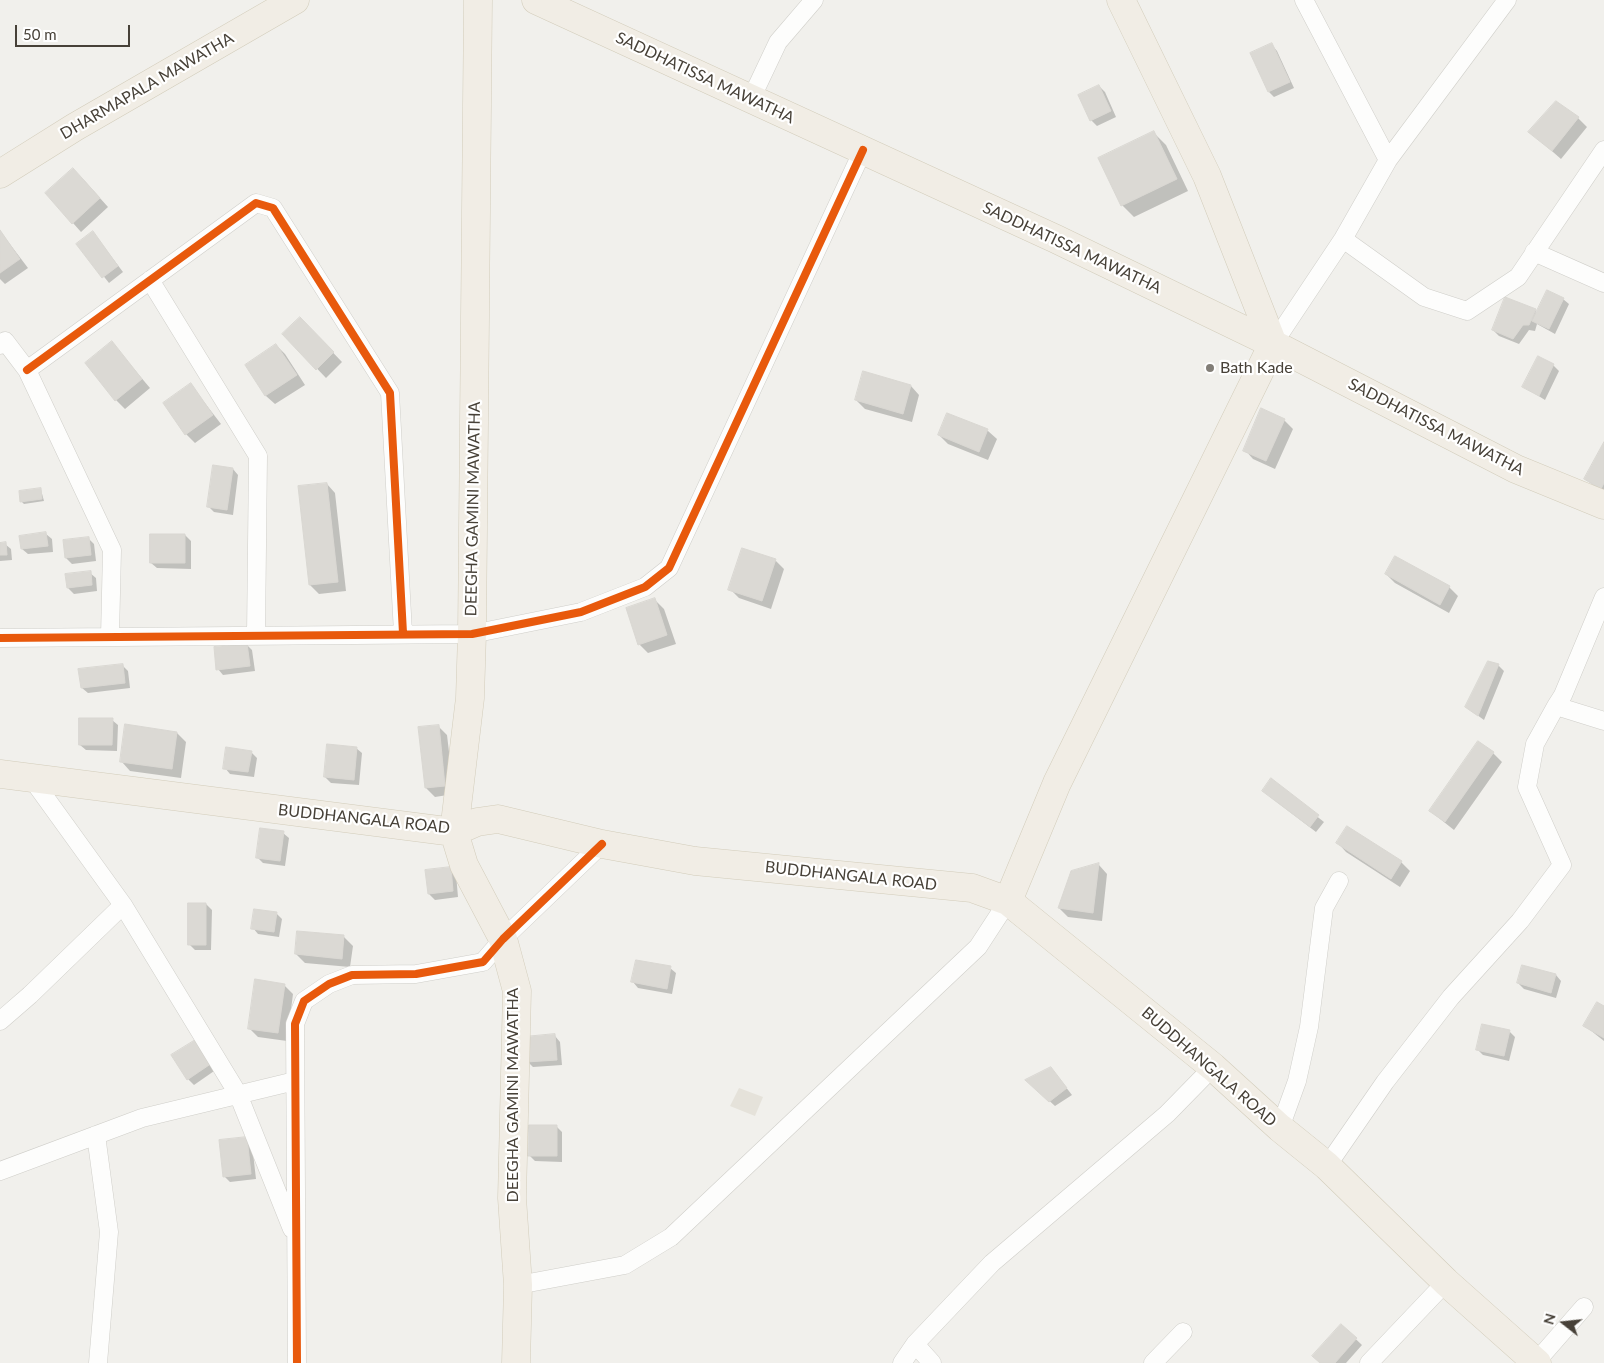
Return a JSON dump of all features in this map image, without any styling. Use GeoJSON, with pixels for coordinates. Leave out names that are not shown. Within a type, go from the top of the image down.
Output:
{"type":"FeatureCollection","features":[{"type":"Feature","properties":{"kind":"main road","name":"DHARMAPALA MAWATHA"},"geometry":{"type":"LineString","coordinates":[[0,174],[75,127],[295,0]]}},
{"type":"Feature","properties":{"kind":"main road","name":"DEEGHA GAMINI MAWATHA"},"geometry":{"type":"LineString","coordinates":[[478,0],[472,634],[470,698],[454,832],[464,865],[503,938],[517,992],[512,1198],[518,1285],[516,1363]]}},
{"type":"Feature","properties":{"kind":"main road","name":"SADDHATISSA MAWATHA"},"geometry":{"type":"LineString","coordinates":[[536,0],[1056,239],[1273,344],[1516,469],[1604,505]]}},
{"type":"Feature","properties":{"kind":"main road"},"geometry":{"type":"LineString","coordinates":[[1008,900],[1057,784],[1273,344],[1207,176],[1121,0]]}},
{"type":"Feature","properties":{"kind":"main road","name":"BUDDHANGALA ROAD"},"geometry":{"type":"LineString","coordinates":[[0,774],[454,832],[476,822],[498,819],[602,844],[696,861],[972,888],[1008,900],[1213,1067],[1280,1128],[1328,1166],[1446,1282],[1536,1363]]}},
{"type":"Feature","properties":{"kind":"street"},"geometry":{"type":"LineString","coordinates":[[751,100],[778,42],[814,0]]}},
{"type":"Feature","properties":{"kind":"street"},"geometry":{"type":"LineString","coordinates":[[1304,0],[1388,160]]}},
{"type":"Feature","properties":{"kind":"street"},"geometry":{"type":"LineString","coordinates":[[1273,344],[1343,239],[1388,160],[1502,2]]}},
{"type":"Feature","properties":{"kind":"street"},"geometry":{"type":"LineString","coordinates":[[0,638],[256,634],[472,634],[581,612],[645,587],[669,568],[863,150]]}},
{"type":"Feature","properties":{"kind":"street"},"geometry":{"type":"LineString","coordinates":[[1343,239],[1424,297],[1467,311],[1518,276],[1604,150]]}},
{"type":"Feature","properties":{"kind":"street"},"geometry":{"type":"LineString","coordinates":[[27,370],[256,203],[273,208],[390,393],[403,633]]}},
{"type":"Feature","properties":{"kind":"street"},"geometry":{"type":"LineString","coordinates":[[1534,252],[1604,283]]}},
{"type":"Feature","properties":{"kind":"street"},"geometry":{"type":"LineString","coordinates":[[150,280],[258,456],[256,634]]}},
{"type":"Feature","properties":{"kind":"street"},"geometry":{"type":"LineString","coordinates":[[0,345],[5,341],[27,370],[112,550],[110,636]]}},
{"type":"Feature","properties":{"kind":"street"},"geometry":{"type":"LineString","coordinates":[[1328,1166],[1385,1082],[1445,1005],[1520,921],[1562,865],[1527,787],[1534,744],[1563,694],[1604,597]]}},
{"type":"Feature","properties":{"kind":"street"},"geometry":{"type":"LineString","coordinates":[[1556,706],[1604,721]]}},
{"type":"Feature","properties":{"kind":"street"},"geometry":{"type":"LineString","coordinates":[[32,779],[123,905],[238,1094],[296,1238]]}},
{"type":"Feature","properties":{"kind":"street"},"geometry":{"type":"LineString","coordinates":[[297,1363],[295,1024],[304,1001],[323,988],[352,976],[416,974],[483,962],[503,938],[602,844]]}},
{"type":"Feature","properties":{"kind":"street"},"geometry":{"type":"LineString","coordinates":[[1280,1128],[1297,1081],[1309,1027],[1324,908],[1339,881]]}},
{"type":"Feature","properties":{"kind":"street"},"geometry":{"type":"LineString","coordinates":[[518,1285],[625,1265],[671,1237],[978,948],[1008,900]]}},
{"type":"Feature","properties":{"kind":"street"},"geometry":{"type":"LineString","coordinates":[[0,1021],[30,995],[123,905]]}},
{"type":"Feature","properties":{"kind":"street"},"geometry":{"type":"LineString","coordinates":[[902,1363],[915,1344],[992,1263],[1167,1114],[1213,1067]]}},
{"type":"Feature","properties":{"kind":"street"},"geometry":{"type":"LineString","coordinates":[[0,1171],[142,1118],[295,1081]]}},
{"type":"Feature","properties":{"kind":"street"},"geometry":{"type":"LineString","coordinates":[[96,1135],[109,1232],[98,1363]]}},
{"type":"Feature","properties":{"kind":"street"},"geometry":{"type":"LineString","coordinates":[[1369,1363],[1446,1282]]}},
{"type":"Feature","properties":{"kind":"street"},"geometry":{"type":"LineString","coordinates":[[1536,1363],[1584,1307]]}},
{"type":"Feature","properties":{"kind":"street"},"geometry":{"type":"LineString","coordinates":[[1153,1363],[1183,1332]]}},
{"type":"Feature","properties":{"kind":"street"},"geometry":{"type":"LineString","coordinates":[[915,1344],[932,1363]]}},
{"type":"Feature","properties":{"kind":"shaded area"},"geometry":{"type":"Polygon","coordinates":[[[739,1088],[763,1097],[755,1116],[730,1106],[739,1088]]]}},
{"type":"Feature","properties":{"kind":"building"},"geometry":{"type":"Polygon","coordinates":[[[1272,43],[1290,82],[1268,92],[1250,53],[1272,43]]]}},
{"type":"Feature","properties":{"kind":"building"},"geometry":{"type":"Polygon","coordinates":[[[1099,85],[1111,111],[1090,121],[1078,95],[1099,85]]]}},
{"type":"Feature","properties":{"kind":"building"},"geometry":{"type":"Polygon","coordinates":[[[1556,101],[1579,117],[1552,151],[1528,132],[1556,101]]]}},
{"type":"Feature","properties":{"kind":"building"},"geometry":{"type":"Polygon","coordinates":[[[1154,131],[1177,179],[1121,206],[1098,158],[1154,131]]]}},
{"type":"Feature","properties":{"kind":"building"},"geometry":{"type":"Polygon","coordinates":[[[73,168],[100,198],[72,224],[45,193],[73,168]]]}},
{"type":"Feature","properties":{"kind":"building"},"geometry":{"type":"Polygon","coordinates":[[[0,230],[20,259],[0,273],[0,230]]]}},
{"type":"Feature","properties":{"kind":"building"},"geometry":{"type":"Polygon","coordinates":[[[93,231],[118,266],[102,278],[76,244],[93,231]]]}},
{"type":"Feature","properties":{"kind":"building"},"geometry":{"type":"Polygon","coordinates":[[[1547,290],[1564,298],[1549,329],[1532,321],[1547,290]]]}},
{"type":"Feature","properties":{"kind":"building"},"geometry":{"type":"Polygon","coordinates":[[[1505,297],[1536,309],[1529,325],[1523,325],[1513,339],[1492,330],[1505,297]]]}},
{"type":"Feature","properties":{"kind":"building"},"geometry":{"type":"Polygon","coordinates":[[[300,317],[334,352],[316,370],[282,334],[300,317]]]}},
{"type":"Feature","properties":{"kind":"building"},"geometry":{"type":"Polygon","coordinates":[[[112,341],[142,379],[115,401],[85,363],[112,341]]]}},
{"type":"Feature","properties":{"kind":"building"},"geometry":{"type":"Polygon","coordinates":[[[276,344],[297,375],[265,396],[245,365],[276,344]]]}},
{"type":"Feature","properties":{"kind":"building"},"geometry":{"type":"Polygon","coordinates":[[[1538,356],[1554,364],[1539,396],[1522,387],[1538,356]]]}},
{"type":"Feature","properties":{"kind":"building"},"geometry":{"type":"Polygon","coordinates":[[[863,371],[911,385],[903,414],[855,400],[863,371]]]}},
{"type":"Feature","properties":{"kind":"building"},"geometry":{"type":"Polygon","coordinates":[[[191,383],[213,415],[185,435],[163,403],[191,383]]]}},
{"type":"Feature","properties":{"kind":"building"},"geometry":{"type":"Polygon","coordinates":[[[1261,408],[1285,419],[1266,461],[1243,451],[1261,408]]]}},
{"type":"Feature","properties":{"kind":"building"},"geometry":{"type":"Polygon","coordinates":[[[947,413],[988,429],[979,452],[938,435],[947,413]]]}},
{"type":"Feature","properties":{"kind":"building"},"geometry":{"type":"Polygon","coordinates":[[[1604,442],[1604,483],[1601,489],[1584,479],[1604,442]]]}},
{"type":"Feature","properties":{"kind":"building"},"geometry":{"type":"Polygon","coordinates":[[[213,465],[233,468],[227,510],[207,507],[213,465]]]}},
{"type":"Feature","properties":{"kind":"building"},"geometry":{"type":"Polygon","coordinates":[[[327,483],[338,582],[309,585],[298,486],[327,483]]]}},
{"type":"Feature","properties":{"kind":"building"},"geometry":{"type":"Polygon","coordinates":[[[41,488],[42,499],[20,502],[19,491],[41,488]]]}},
{"type":"Feature","properties":{"kind":"building"},"geometry":{"type":"Polygon","coordinates":[[[46,532],[48,546],[21,549],[19,536],[46,532]]]}},
{"type":"Feature","properties":{"kind":"building"},"geometry":{"type":"Polygon","coordinates":[[[150,534],[185,534],[185,563],[150,563],[150,534]]]}},
{"type":"Feature","properties":{"kind":"building"},"geometry":{"type":"Polygon","coordinates":[[[89,537],[91,555],[65,558],[63,540],[89,537]]]}},
{"type":"Feature","properties":{"kind":"building"},"geometry":{"type":"Polygon","coordinates":[[[6,542],[7,555],[0,555],[0,543],[6,542]]]}},
{"type":"Feature","properties":{"kind":"building"},"geometry":{"type":"Polygon","coordinates":[[[742,548],[776,559],[762,601],[728,590],[742,548]]]}},
{"type":"Feature","properties":{"kind":"building"},"geometry":{"type":"Polygon","coordinates":[[[1395,556],[1450,586],[1440,605],[1385,574],[1395,556]]]}},
{"type":"Feature","properties":{"kind":"building"},"geometry":{"type":"Polygon","coordinates":[[[91,571],[92,585],[67,588],[65,574],[91,571]]]}},
{"type":"Feature","properties":{"kind":"building"},"geometry":{"type":"Polygon","coordinates":[[[655,598],[667,635],[638,645],[626,608],[655,598]]]}},
{"type":"Feature","properties":{"kind":"building"},"geometry":{"type":"Polygon","coordinates":[[[247,643],[250,666],[216,670],[214,647],[247,643]]]}},
{"type":"Feature","properties":{"kind":"building"},"geometry":{"type":"Polygon","coordinates":[[[1488,661],[1499,664],[1478,716],[1465,707],[1488,661]]]}},
{"type":"Feature","properties":{"kind":"building"},"geometry":{"type":"Polygon","coordinates":[[[123,664],[125,683],[81,688],[78,669],[123,664]]]}},
{"type":"Feature","properties":{"kind":"building"},"geometry":{"type":"Polygon","coordinates":[[[79,718],[113,718],[112,745],[79,745],[79,718]]]}},
{"type":"Feature","properties":{"kind":"building"},"geometry":{"type":"Polygon","coordinates":[[[125,724],[177,732],[172,769],[120,762],[125,724]]]}},
{"type":"Feature","properties":{"kind":"building"},"geometry":{"type":"Polygon","coordinates":[[[439,725],[445,786],[425,788],[418,727],[439,725]]]}},
{"type":"Feature","properties":{"kind":"building"},"geometry":{"type":"Polygon","coordinates":[[[1478,741],[1494,752],[1445,822],[1429,811],[1478,741]]]}},
{"type":"Feature","properties":{"kind":"building"},"geometry":{"type":"Polygon","coordinates":[[[327,744],[357,747],[354,780],[324,777],[327,744]]]}},
{"type":"Feature","properties":{"kind":"building"},"geometry":{"type":"Polygon","coordinates":[[[226,747],[252,751],[248,772],[223,769],[226,747]]]}},
{"type":"Feature","properties":{"kind":"building"},"geometry":{"type":"Polygon","coordinates":[[[1271,778],[1319,815],[1310,827],[1262,791],[1271,778]]]}},
{"type":"Feature","properties":{"kind":"building"},"geometry":{"type":"Polygon","coordinates":[[[1347,826],[1402,861],[1391,879],[1336,843],[1347,826]]]}},
{"type":"Feature","properties":{"kind":"building"},"geometry":{"type":"Polygon","coordinates":[[[260,828],[284,831],[280,861],[256,858],[260,828]]]}},
{"type":"Feature","properties":{"kind":"building"},"geometry":{"type":"Polygon","coordinates":[[[1099,863],[1093,913],[1058,908],[1071,871],[1099,863]]]}},
{"type":"Feature","properties":{"kind":"building"},"geometry":{"type":"Polygon","coordinates":[[[451,867],[453,891],[428,894],[425,870],[451,867]]]}},
{"type":"Feature","properties":{"kind":"building"},"geometry":{"type":"Polygon","coordinates":[[[188,903],[206,903],[206,945],[188,945],[188,903]]]}},
{"type":"Feature","properties":{"kind":"building"},"geometry":{"type":"Polygon","coordinates":[[[254,909],[277,912],[274,932],[251,929],[254,909]]]}},
{"type":"Feature","properties":{"kind":"building"},"geometry":{"type":"Polygon","coordinates":[[[297,931],[344,935],[342,959],[295,954],[297,931]]]}},
{"type":"Feature","properties":{"kind":"building"},"geometry":{"type":"Polygon","coordinates":[[[636,960],[671,966],[667,989],[631,982],[636,960]]]}},
{"type":"Feature","properties":{"kind":"building"},"geometry":{"type":"Polygon","coordinates":[[[1522,965],[1556,974],[1551,993],[1517,983],[1522,965]]]}},
{"type":"Feature","properties":{"kind":"building"},"geometry":{"type":"Polygon","coordinates":[[[255,979],[285,984],[278,1033],[248,1029],[255,979]]]}},
{"type":"Feature","properties":{"kind":"building"},"geometry":{"type":"Polygon","coordinates":[[[1597,1002],[1604,1006],[1604,1038],[1583,1026],[1597,1002]]]}},
{"type":"Feature","properties":{"kind":"building"},"geometry":{"type":"Polygon","coordinates":[[[1482,1024],[1510,1030],[1504,1056],[1476,1050],[1482,1024]]]}},
{"type":"Feature","properties":{"kind":"building"},"geometry":{"type":"Polygon","coordinates":[[[555,1034],[557,1060],[526,1062],[524,1037],[555,1034]]]}},
{"type":"Feature","properties":{"kind":"building"},"geometry":{"type":"Polygon","coordinates":[[[197,1039],[212,1063],[187,1080],[171,1055],[197,1039]]]}},
{"type":"Feature","properties":{"kind":"building"},"geometry":{"type":"Polygon","coordinates":[[[1051,1067],[1067,1088],[1049,1102],[1025,1080],[1051,1067]]]}},
{"type":"Feature","properties":{"kind":"building"},"geometry":{"type":"Polygon","coordinates":[[[529,1125],[557,1125],[557,1156],[528,1156],[529,1125]]]}},
{"type":"Feature","properties":{"kind":"building"},"geometry":{"type":"Polygon","coordinates":[[[247,1137],[251,1174],[223,1177],[219,1140],[247,1137]]]}},
{"type":"Feature","properties":{"kind":"building"},"geometry":{"type":"Polygon","coordinates":[[[1341,1324],[1357,1338],[1335,1363],[1320,1363],[1312,1356],[1341,1324]]]}},
{"type":"Feature","properties":{"kind":"cycle path"},"geometry":{"type":"LineString","coordinates":[[0,638],[472,634],[581,612],[645,587],[669,568],[863,150]]}},
{"type":"Feature","properties":{"kind":"cycle path"},"geometry":{"type":"LineString","coordinates":[[27,370],[256,203],[273,208],[390,393],[403,633]]}},
{"type":"Feature","properties":{"kind":"cycle path"},"geometry":{"type":"LineString","coordinates":[[297,1363],[295,1024],[304,1001],[329,984],[352,975],[416,974],[483,962],[503,939],[602,844]]}},
{"type":"Feature","properties":{"kind":"place","name":"Bath Kade"},"geometry":{"type":"Point","coordinates":[1210,368]}}]}
